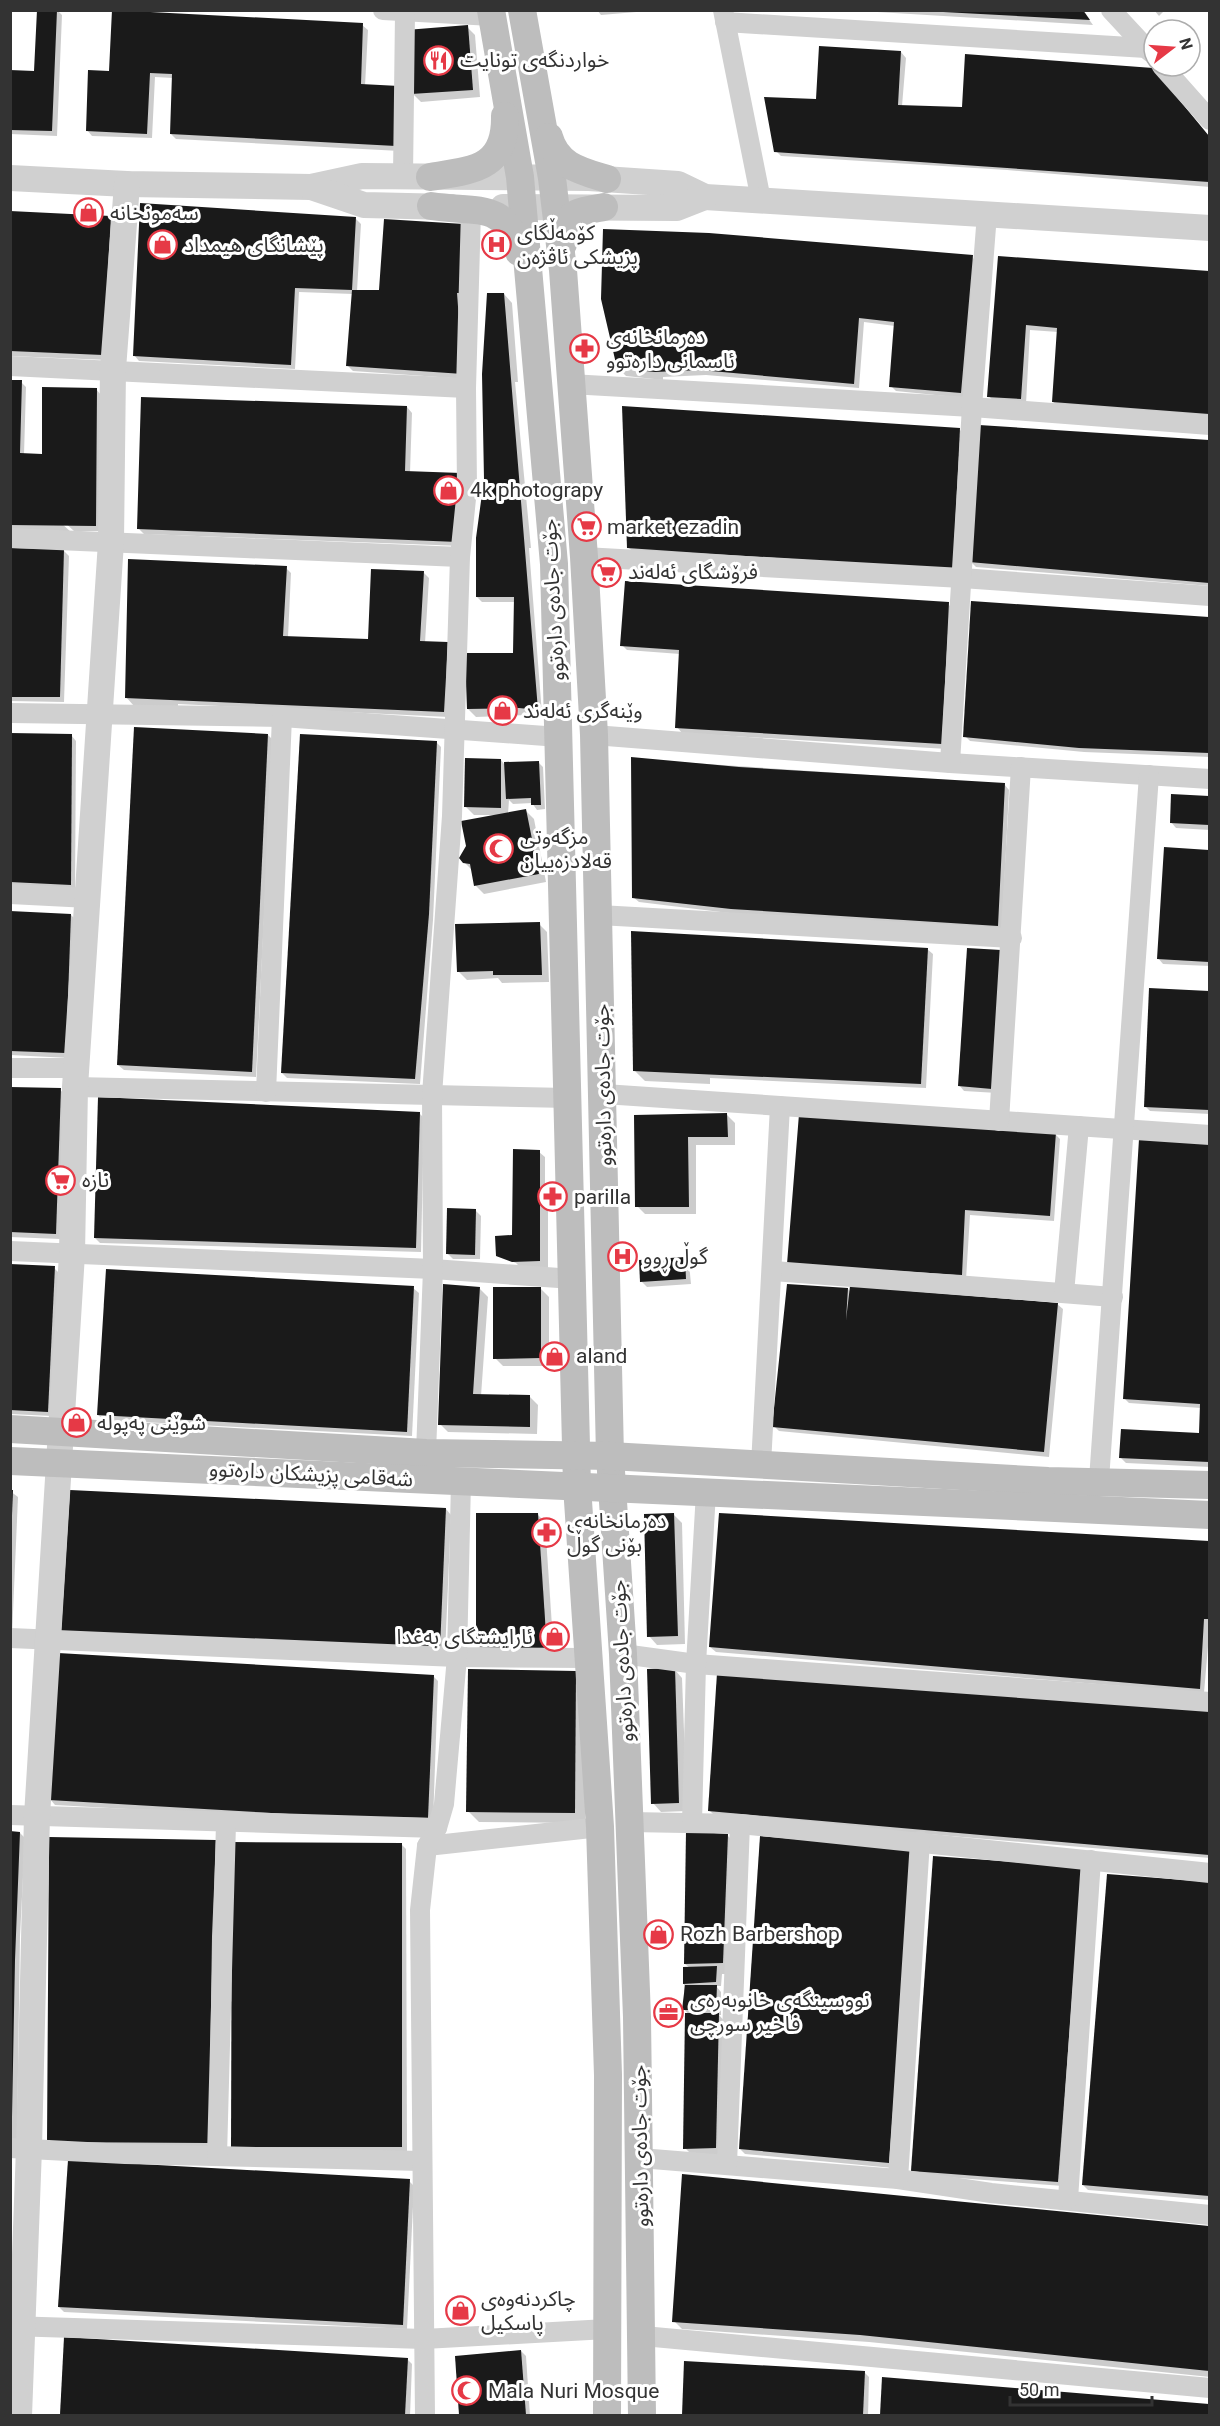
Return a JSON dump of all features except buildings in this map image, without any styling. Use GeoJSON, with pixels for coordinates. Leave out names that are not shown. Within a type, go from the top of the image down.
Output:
{"type":"FeatureCollection","features":[{"type":"Feature","properties":{"kind":"main road","name":"جۆت جادەی دارەتوو"},"geometry":{"type":"LineString","coordinates":[[522,10],[552,178],[563,270],[584,557],[594,735],[604,1094],[611,1488],[623,1654],[640,2158],[642,2415]]}},
{"type":"Feature","properties":{"kind":"main road","name":"جۆت جادەی دارەتوو"},"geometry":{"type":"LineString","coordinates":[[491,13],[520,177],[554,564],[577,1486],[586,1658],[600,1827],[608,2075],[607,2415]]}},
{"type":"Feature","properties":{"kind":"main road"},"geometry":{"type":"LineString","coordinates":[[536,85],[556,155],[573,168],[607,179]]}},
{"type":"Feature","properties":{"kind":"main road"},"geometry":{"type":"LineString","coordinates":[[417,176],[475,168],[494,157],[503,138],[505,93]]}},
{"type":"Feature","properties":{"kind":"main road"},"geometry":{"type":"LineString","coordinates":[[431,206],[495,214],[510,226],[517,243],[531,305]]}},
{"type":"Feature","properties":{"kind":"main road"},"geometry":{"type":"LineString","coordinates":[[563,270],[565,222],[577,213],[604,207]]}},
{"type":"Feature","properties":{"kind":"main road","name":"شەقامی پزیشکان دارەتوو"},"geometry":{"type":"LineString","coordinates":[[10,1429],[426,1453],[576,1457],[610,1455],[1048,1480],[1209,1485]]}},
{"type":"Feature","properties":{"kind":"main road","name":"شەقامی پزیشکان دارەتوو"},"geometry":{"type":"LineString","coordinates":[[10,1461],[1209,1515]]}},
{"type":"Feature","properties":{"kind":"street"},"geometry":{"type":"LineString","coordinates":[[383,10],[405,13],[491,13]]}},
{"type":"Feature","properties":{"kind":"street"},"geometry":{"type":"LineString","coordinates":[[1111,10],[1142,43]]}},
{"type":"Feature","properties":{"kind":"street"},"geometry":{"type":"LineString","coordinates":[[405,13],[417,176]]}},
{"type":"Feature","properties":{"kind":"street"},"geometry":{"type":"LineString","coordinates":[[761,200],[724,16],[1142,51]]}},
{"type":"Feature","properties":{"kind":"street"},"geometry":{"type":"LineString","coordinates":[[1172,78],[1209,120]]}},
{"type":"Feature","properties":{"kind":"street"},"geometry":{"type":"LineString","coordinates":[[10,178],[127,184],[311,187],[362,176],[607,179],[678,184],[705,197],[1209,228]]}},
{"type":"Feature","properties":{"kind":"street"},"geometry":{"type":"LineString","coordinates":[[19,2415],[16,2326],[20,2148],[36,1816],[72,1254],[76,1078],[111,542],[113,369],[127,184]]}},
{"type":"Feature","properties":{"kind":"street"},"geometry":{"type":"LineString","coordinates":[[311,187],[363,205],[677,208],[705,197]]}},
{"type":"Feature","properties":{"kind":"street"},"geometry":{"type":"LineString","coordinates":[[426,1453],[433,1269],[432,1095],[455,728],[459,557],[467,489],[466,388],[471,211]]}},
{"type":"Feature","properties":{"kind":"street"},"geometry":{"type":"LineString","coordinates":[[950,763],[972,407],[987,214]]}},
{"type":"Feature","properties":{"kind":"street"},"geometry":{"type":"LineString","coordinates":[[10,366],[113,369],[466,388]]}},
{"type":"Feature","properties":{"kind":"street"},"geometry":{"type":"LineString","coordinates":[[570,384],[972,407],[1209,425]]}},
{"type":"Feature","properties":{"kind":"street"},"geometry":{"type":"LineString","coordinates":[[10,538],[459,557]]}},
{"type":"Feature","properties":{"kind":"street"},"geometry":{"type":"LineString","coordinates":[[584,557],[962,578],[1209,596]]}},
{"type":"Feature","properties":{"kind":"street"},"geometry":{"type":"LineString","coordinates":[[10,713],[282,717],[559,737]]}},
{"type":"Feature","properties":{"kind":"street"},"geometry":{"type":"LineString","coordinates":[[266,1092],[282,717]]}},
{"type":"Feature","properties":{"kind":"street"},"geometry":{"type":"LineString","coordinates":[[594,735],[950,763],[1209,778]]}},
{"type":"Feature","properties":{"kind":"street"},"geometry":{"type":"LineString","coordinates":[[999,1121],[1022,767]]}},
{"type":"Feature","properties":{"kind":"street"},"geometry":{"type":"LineString","coordinates":[[1099,1480],[1113,1297],[1122,1129],[1149,775]]}},
{"type":"Feature","properties":{"kind":"street"},"geometry":{"type":"LineString","coordinates":[[10,894],[89,898]]}},
{"type":"Feature","properties":{"kind":"street"},"geometry":{"type":"LineString","coordinates":[[599,915],[1012,938]]}},
{"type":"Feature","properties":{"kind":"street"},"geometry":{"type":"LineString","coordinates":[[10,1068],[76,1078],[266,1092],[568,1098]]}},
{"type":"Feature","properties":{"kind":"street"},"geometry":{"type":"LineString","coordinates":[[604,1094],[1209,1135]]}},
{"type":"Feature","properties":{"kind":"street"},"geometry":{"type":"LineString","coordinates":[[761,1465],[780,1106]]}},
{"type":"Feature","properties":{"kind":"street"},"geometry":{"type":"LineString","coordinates":[[1064,1293],[1078,1126]]}},
{"type":"Feature","properties":{"kind":"street"},"geometry":{"type":"LineString","coordinates":[[10,1251],[433,1269],[573,1279]]}},
{"type":"Feature","properties":{"kind":"street"},"geometry":{"type":"LineString","coordinates":[[773,1271],[1113,1297]]}},
{"type":"Feature","properties":{"kind":"street"},"geometry":{"type":"LineString","coordinates":[[425,2415],[420,1910],[427,1846],[438,1828],[444,1803],[457,1657],[461,1481]]}},
{"type":"Feature","properties":{"kind":"street"},"geometry":{"type":"LineString","coordinates":[[692,1823],[696,1664],[706,1492]]}},
{"type":"Feature","properties":{"kind":"street"},"geometry":{"type":"LineString","coordinates":[[10,1638],[457,1657],[586,1658]]}},
{"type":"Feature","properties":{"kind":"street"},"geometry":{"type":"LineString","coordinates":[[623,1654],[696,1664],[1209,1702]]}},
{"type":"Feature","properties":{"kind":"street"},"geometry":{"type":"LineString","coordinates":[[10,1815],[438,1828]]}},
{"type":"Feature","properties":{"kind":"street"},"geometry":{"type":"LineString","coordinates":[[630,1822],[740,1824],[1209,1873]]}},
{"type":"Feature","properties":{"kind":"street"},"geometry":{"type":"LineString","coordinates":[[217,2156],[226,1823]]}},
{"type":"Feature","properties":{"kind":"street"},"geometry":{"type":"LineString","coordinates":[[728,2164],[740,1824]]}},
{"type":"Feature","properties":{"kind":"street"},"geometry":{"type":"LineString","coordinates":[[427,1846],[600,1827]]}},
{"type":"Feature","properties":{"kind":"street"},"geometry":{"type":"LineString","coordinates":[[898,2179],[920,1841]]}},
{"type":"Feature","properties":{"kind":"street"},"geometry":{"type":"LineString","coordinates":[[1068,2199],[1091,1860]]}},
{"type":"Feature","properties":{"kind":"street"},"geometry":{"type":"LineString","coordinates":[[20,2148],[421,2161]]}},
{"type":"Feature","properties":{"kind":"street"},"geometry":{"type":"LineString","coordinates":[[640,2158],[898,2179],[991,2193],[1209,2215]]}},
{"type":"Feature","properties":{"kind":"street"},"geometry":{"type":"LineString","coordinates":[[16,2326],[424,2339],[607,2329]]}},
{"type":"Feature","properties":{"kind":"street"},"geometry":{"type":"LineString","coordinates":[[643,2336],[1209,2388]]}},
{"type":"Feature","properties":{"kind":"place","name":"خواردنگەی تونایت"},"geometry":{"type":"Point","coordinates":[439,60]}},
{"type":"Feature","properties":{"kind":"place","name":"سەمونخانە"},"geometry":{"type":"Point","coordinates":[89,213]}},
{"type":"Feature","properties":{"kind":"place","name":"پێشانگای هیمداد"},"geometry":{"type":"Point","coordinates":[163,245]}},
{"type":"Feature","properties":{"kind":"place","name":"کۆمەڵگای پزیشکی ئاڤژەن"},"geometry":{"type":"Point","coordinates":[496,245]}},
{"type":"Feature","properties":{"kind":"place","name":"دەرمانخانەی ئاسمانی دارەتوو"},"geometry":{"type":"Point","coordinates":[585,349]}},
{"type":"Feature","properties":{"kind":"place","name":"4k photograpy"},"geometry":{"type":"Point","coordinates":[449,490]}},
{"type":"Feature","properties":{"kind":"place","name":"market ezadin"},"geometry":{"type":"Point","coordinates":[586,527]}},
{"type":"Feature","properties":{"kind":"place","name":"فرۆشگای ئەلەند"},"geometry":{"type":"Point","coordinates":[607,572]}},
{"type":"Feature","properties":{"kind":"place","name":"وێنەگری ئەلەند"},"geometry":{"type":"Point","coordinates":[502,711]}},
{"type":"Feature","properties":{"kind":"place","name":"مزگەوتی قەلادزەییان"},"geometry":{"type":"Point","coordinates":[499,849]}},
{"type":"Feature","properties":{"kind":"place","name":"نازە"},"geometry":{"type":"Point","coordinates":[61,1180]}},
{"type":"Feature","properties":{"kind":"place","name":"parilla"},"geometry":{"type":"Point","coordinates":[553,1197]}},
{"type":"Feature","properties":{"kind":"place","name":"گوڵ ڕوو"},"geometry":{"type":"Point","coordinates":[622,1257]}},
{"type":"Feature","properties":{"kind":"place","name":"aland"},"geometry":{"type":"Point","coordinates":[555,1356]}},
{"type":"Feature","properties":{"kind":"place","name":"شوێنی پەپولە"},"geometry":{"type":"Point","coordinates":[76,1423]}},
{"type":"Feature","properties":{"kind":"place","name":"دەرمانخانەی بۆنی گوڵ"},"geometry":{"type":"Point","coordinates":[546,1533]}},
{"type":"Feature","properties":{"kind":"place","name":"ئارایشتگای بەغدا"},"geometry":{"type":"Point","coordinates":[554,1637]}},
{"type":"Feature","properties":{"kind":"place","name":"Rozh Barbershop"},"geometry":{"type":"Point","coordinates":[659,1934]}},
{"type":"Feature","properties":{"kind":"place","name":"نووسینگەی خانوبەرەی فاخیر سورچی"},"geometry":{"type":"Point","coordinates":[669,2012]}},
{"type":"Feature","properties":{"kind":"place","name":"چاکردنەوەی پاسکیل"},"geometry":{"type":"Point","coordinates":[460,2311]}},
{"type":"Feature","properties":{"kind":"place","name":"Mala Nuri Mosque"},"geometry":{"type":"Point","coordinates":[467,2391]}}]}
